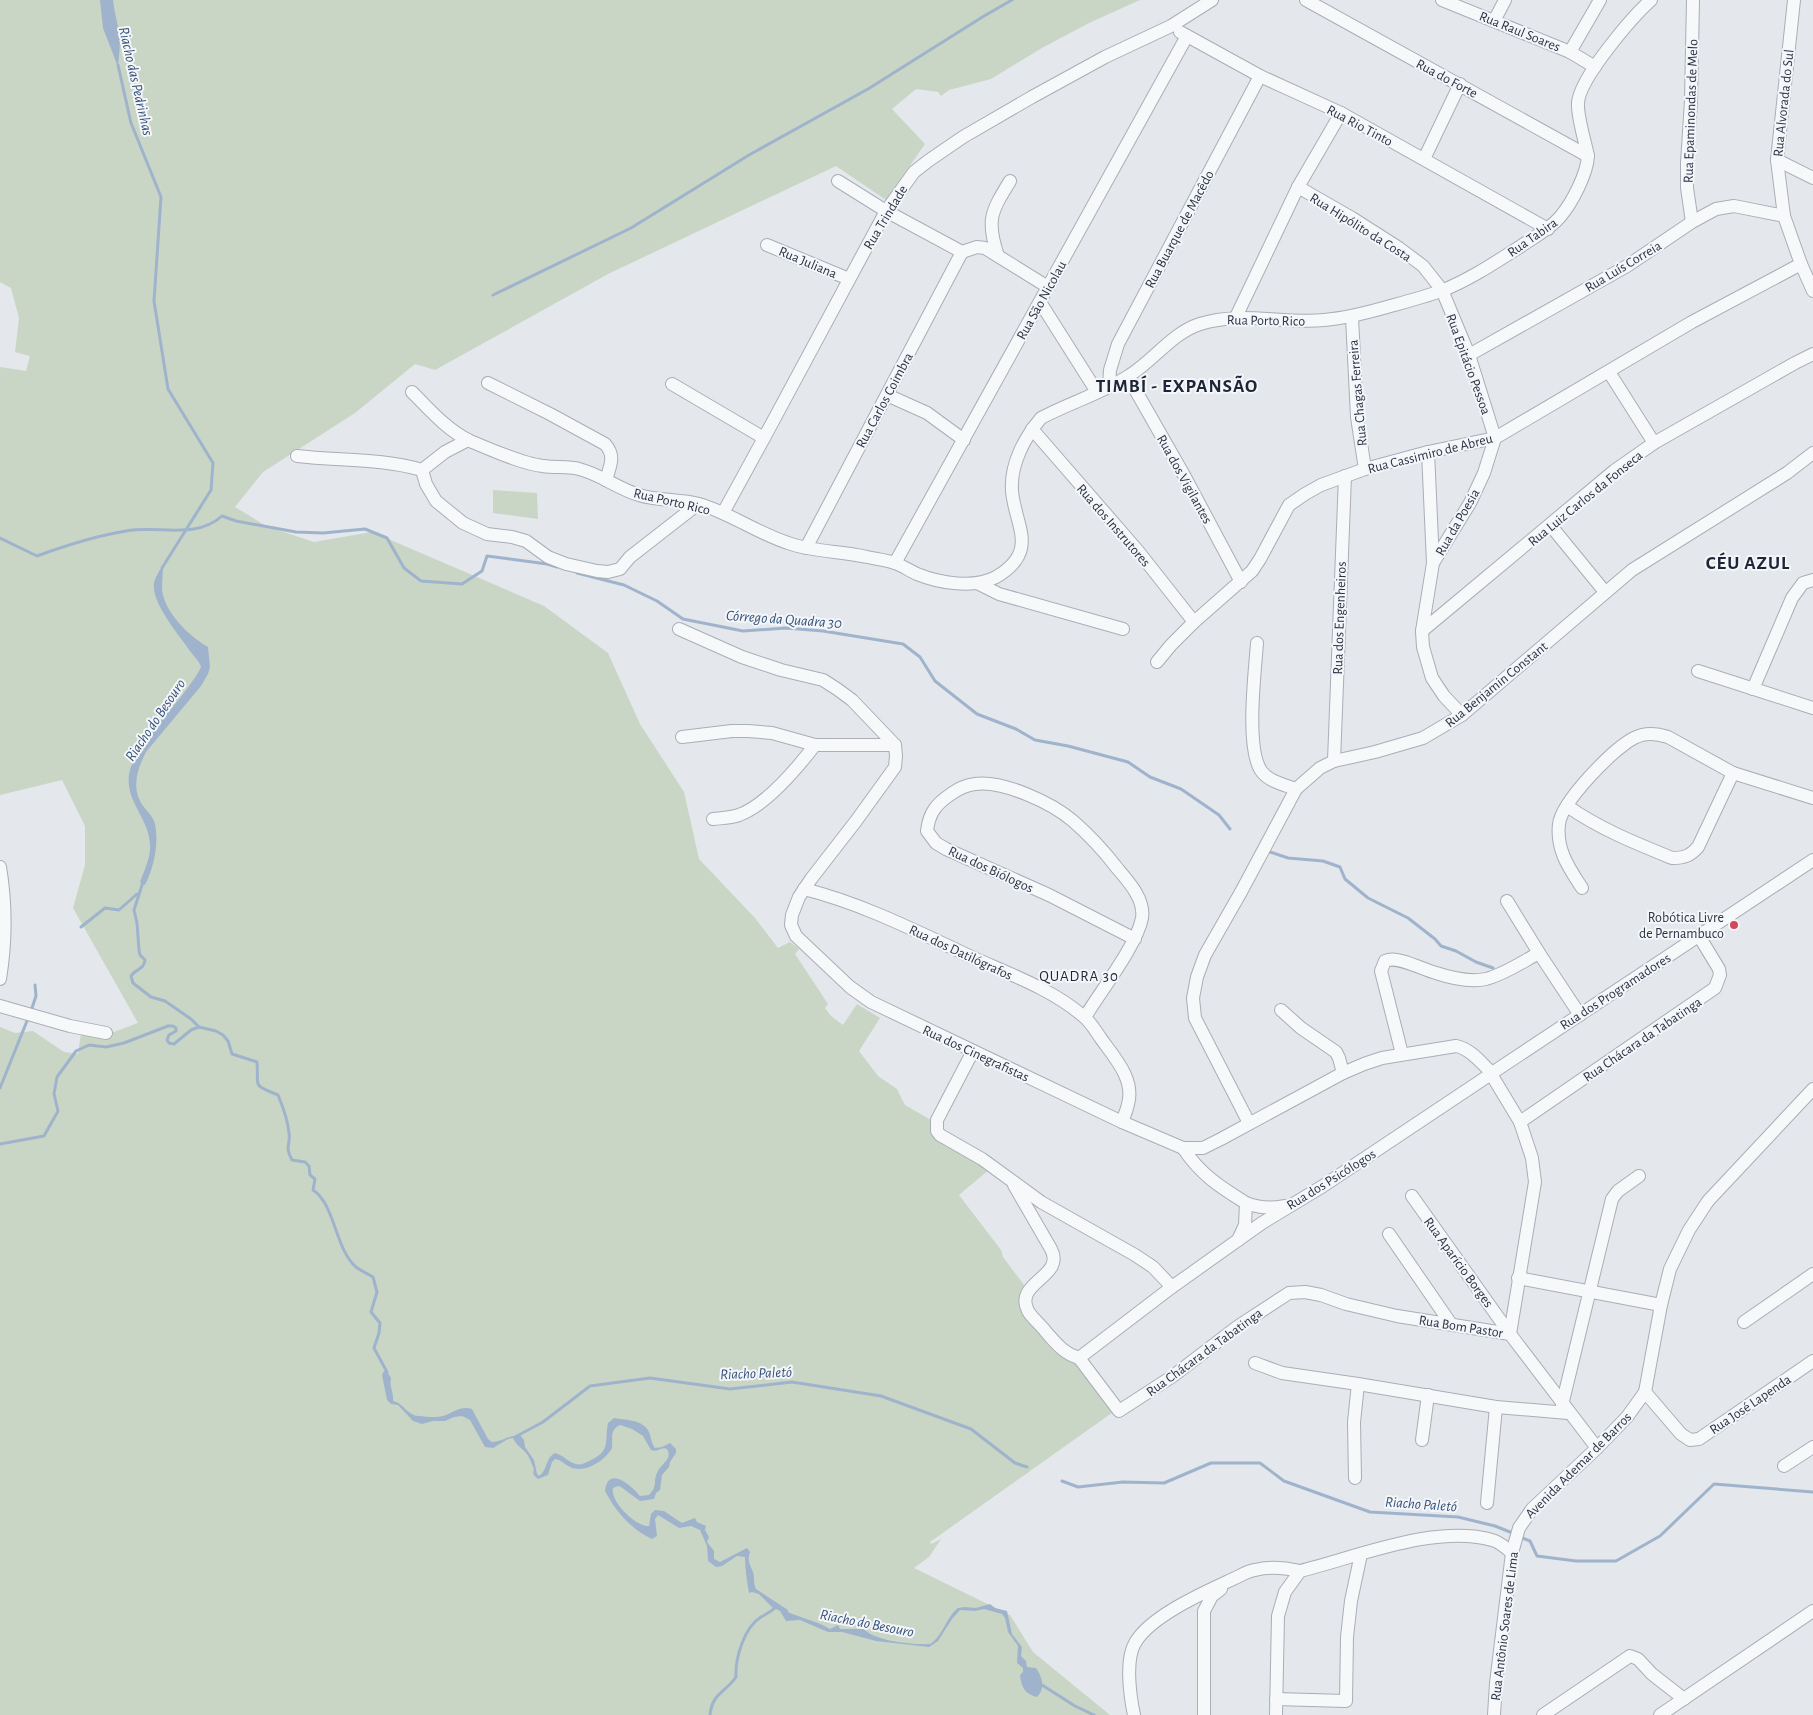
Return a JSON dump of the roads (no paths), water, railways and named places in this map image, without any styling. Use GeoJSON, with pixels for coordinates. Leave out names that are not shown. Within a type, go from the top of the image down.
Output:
{"type":"FeatureCollection","features":[{"type":"Feature","properties":{"kind":"street","name":"Rua Trindade"},"geometry":{"type":"LineString","coordinates":[[722,513],[886,211],[914,172],[928,160],[1032,96],[1105,57],[1171,26],[1212,0]]}},
{"type":"Feature","properties":{"kind":"street","name":"Rua do Forte"},"geometry":{"type":"LineString","coordinates":[[1306,0],[1588,156]]}},
{"type":"Feature","properties":{"kind":"street","name":"Rua Raul Soares"},"geometry":{"type":"LineString","coordinates":[[1442,0],[1570,52],[1595,67]]}},
{"type":"Feature","properties":{"kind":"street"},"geometry":{"type":"LineString","coordinates":[[1494,21],[1505,0]]}},
{"type":"Feature","properties":{"kind":"street"},"geometry":{"type":"LineString","coordinates":[[1570,52],[1600,0]]}},
{"type":"Feature","properties":{"kind":"street","name":"Rua Tabira"},"geometry":{"type":"LineString","coordinates":[[1442,290],[1468,278],[1548,229],[1561,217],[1584,174],[1588,156],[1578,108],[1578,101],[1585,81],[1651,0]]}},
{"type":"Feature","properties":{"kind":"street","name":"Rua Epaminondas de Melo"},"geometry":{"type":"LineString","coordinates":[[1692,222],[1687,188],[1687,163],[1691,101],[1693,0]]}},
{"type":"Feature","properties":{"kind":"street","name":"Rua Alvorada do Sul"},"geometry":{"type":"LineString","coordinates":[[1794,0],[1777,160],[1784,216],[1813,291]]}},
{"type":"Feature","properties":{"kind":"street","name":"Rua Rio Tinto"},"geometry":{"type":"LineString","coordinates":[[1171,26],[1260,76],[1341,114],[1548,229]]}},
{"type":"Feature","properties":{"kind":"street","name":"Rua São Nicolau"},"geometry":{"type":"LineString","coordinates":[[895,563],[1187,36]]}},
{"type":"Feature","properties":{"kind":"street","name":"Rua Buarque de Macêdo"},"geometry":{"type":"LineString","coordinates":[[1103,389],[1118,344],[1260,76]]}},
{"type":"Feature","properties":{"kind":"street"},"geometry":{"type":"LineString","coordinates":[[1424,159],[1460,84]]}},
{"type":"Feature","properties":{"kind":"street"},"geometry":{"type":"LineString","coordinates":[[1236,317],[1298,188],[1341,114]]}},
{"type":"Feature","properties":{"kind":"street"},"geometry":{"type":"LineString","coordinates":[[1777,160],[1813,178]]}},
{"type":"Feature","properties":{"kind":"street"},"geometry":{"type":"LineString","coordinates":[[838,181],[886,211],[962,252],[977,247],[985,248],[1048,287]]}},
{"type":"Feature","properties":{"kind":"street"},"geometry":{"type":"LineString","coordinates":[[998,256],[992,238],[991,221],[995,205],[1010,181]]}},
{"type":"Feature","properties":{"kind":"street","name":"Rua Hipólito da Costa"},"geometry":{"type":"LineString","coordinates":[[1298,188],[1352,218],[1399,248],[1423,266],[1442,290]]}},
{"type":"Feature","properties":{"kind":"street","name":"Rua Luís Correia"},"geometry":{"type":"LineString","coordinates":[[1469,355],[1627,266],[1692,222],[1716,209],[1734,206],[1784,216]]}},
{"type":"Feature","properties":{"kind":"street","name":"Rua Juliana"},"geometry":{"type":"LineString","coordinates":[[767,244],[849,279]]}},
{"type":"Feature","properties":{"kind":"street","name":"Rua Carlos Coimbra"},"geometry":{"type":"LineString","coordinates":[[806,548],[962,252]]}},
{"type":"Feature","properties":{"kind":"street","name":"Rua Cassimiro de Abreu"},"geometry":{"type":"LineString","coordinates":[[1157,662],[1194,622],[1241,582],[1260,559],[1289,505],[1305,494],[1321,485],[1365,469],[1428,452],[1495,438],[1692,322],[1801,264]]}},
{"type":"Feature","properties":{"kind":"street","name":"Rua Porto Rico"},"geometry":{"type":"LineString","coordinates":[[412,392],[442,422],[468,440],[531,464],[579,468],[638,495],[698,504],[722,513],[774,538],[806,548],[865,556],[895,563],[932,579],[964,584],[977,583],[994,578],[1004,571],[1020,552],[1023,541],[1022,529],[1012,490],[1013,476],[1016,461],[1032,429],[1042,418],[1128,377],[1146,365],[1181,333],[1216,319],[1236,317],[1291,321],[1352,317],[1442,290]]}},
{"type":"Feature","properties":{"kind":"street","name":"Rua Epitácio Pessoa"},"geometry":{"type":"LineString","coordinates":[[1442,290],[1469,355],[1495,438]]}},
{"type":"Feature","properties":{"kind":"street"},"geometry":{"type":"LineString","coordinates":[[1040,302],[1103,389]]}},
{"type":"Feature","properties":{"kind":"street","name":"Rua Chagas Ferreira"},"geometry":{"type":"LineString","coordinates":[[1352,317],[1357,417],[1365,469]]}},
{"type":"Feature","properties":{"kind":"street","name":"Rua Luiz Carlos da Fonseca"},"geometry":{"type":"LineString","coordinates":[[1422,631],[1551,526],[1607,477],[1654,443],[1813,354]]}},
{"type":"Feature","properties":{"kind":"street"},"geometry":{"type":"LineString","coordinates":[[1609,372],[1654,443]]}},
{"type":"Feature","properties":{"kind":"street","name":"Rua dos Vigilantes"},"geometry":{"type":"LineString","coordinates":[[1128,377],[1185,477],[1241,582]]}},
{"type":"Feature","properties":{"kind":"street"},"geometry":{"type":"LineString","coordinates":[[488,383],[605,444],[611,450],[612,457],[606,480]]}},
{"type":"Feature","properties":{"kind":"street"},"geometry":{"type":"LineString","coordinates":[[672,384],[764,438]]}},
{"type":"Feature","properties":{"kind":"street"},"geometry":{"type":"LineString","coordinates":[[887,395],[927,413],[964,440]]}},
{"type":"Feature","properties":{"kind":"street","name":"Rua dos Instrutores"},"geometry":{"type":"LineString","coordinates":[[1032,429],[1138,551],[1194,622]]}},
{"type":"Feature","properties":{"kind":"street","name":"Rua da Poesia"},"geometry":{"type":"LineString","coordinates":[[1462,715],[1444,696],[1432,678],[1424,655],[1422,631],[1433,563],[1470,503],[1484,472],[1495,438]]}},
{"type":"Feature","properties":{"kind":"street"},"geometry":{"type":"LineString","coordinates":[[422,470],[445,452],[468,440]]}},
{"type":"Feature","properties":{"kind":"street"},"geometry":{"type":"LineString","coordinates":[[1428,452],[1433,563]]}},
{"type":"Feature","properties":{"kind":"street","name":"Rua Benjamin Constant"},"geometry":{"type":"LineString","coordinates":[[1249,1123],[1195,1018],[1193,998],[1197,977],[1205,955],[1296,789],[1320,768],[1334,761],[1375,752],[1423,738],[1462,715],[1605,592],[1656,554],[1786,473],[1813,453]]}},
{"type":"Feature","properties":{"kind":"street"},"geometry":{"type":"LineString","coordinates":[[297,456],[327,460],[375,461],[422,470]]}},
{"type":"Feature","properties":{"kind":"street"},"geometry":{"type":"LineString","coordinates":[[422,470],[426,484],[436,501],[463,523],[488,534],[512,537],[526,542],[548,557],[566,564],[597,571],[608,572],[620,569],[630,557],[698,504]]}},
{"type":"Feature","properties":{"kind":"street","name":"Rua dos Engenheiros"},"geometry":{"type":"LineString","coordinates":[[1334,761],[1345,476]]}},
{"type":"Feature","properties":{"kind":"street"},"geometry":{"type":"LineString","coordinates":[[1551,526],[1605,592]]}},
{"type":"Feature","properties":{"kind":"street"},"geometry":{"type":"LineString","coordinates":[[1753,689],[1792,598],[1803,584],[1813,580]]}},
{"type":"Feature","properties":{"kind":"street","name":"Rua Porto Rico"},"geometry":{"type":"LineString","coordinates":[[977,583],[999,594],[1122,629]]}},
{"type":"Feature","properties":{"kind":"street"},"geometry":{"type":"LineString","coordinates":[[680,629],[742,657],[781,670],[823,680],[852,700],[895,745],[895,766],[856,821],[807,884]]}},
{"type":"Feature","properties":{"kind":"street"},"geometry":{"type":"LineString","coordinates":[[1257,643],[1253,718],[1256,760],[1262,772],[1272,780],[1296,789]]}},
{"type":"Feature","properties":{"kind":"street"},"geometry":{"type":"LineString","coordinates":[[1698,671],[1813,708]]}},
{"type":"Feature","properties":{"kind":"street"},"geometry":{"type":"LineString","coordinates":[[682,736],[748,731],[779,734],[815,745],[895,745]]}},
{"type":"Feature","properties":{"kind":"street"},"geometry":{"type":"LineString","coordinates":[[1582,888],[1564,860],[1560,846],[1559,822],[1579,789],[1610,757],[1634,738],[1657,733],[1668,737],[1733,774],[1813,798]]}},
{"type":"Feature","properties":{"kind":"street"},"geometry":{"type":"LineString","coordinates":[[712,819],[733,816],[750,810],[796,770],[815,745]]}},
{"type":"Feature","properties":{"kind":"street"},"geometry":{"type":"LineString","coordinates":[[1567,806],[1586,820],[1609,832],[1672,858],[1680,858],[1690,856],[1698,847],[1733,774]]}},
{"type":"Feature","properties":{"kind":"street","name":"Rua dos Biólogos"},"geometry":{"type":"LineString","coordinates":[[1085,1017],[1134,939],[1142,917],[1140,901],[1131,885],[1093,840],[1073,821],[1051,806],[996,784],[974,784],[958,789],[941,800],[932,812],[927,830],[936,842],[946,849],[991,868],[1134,939]]}},
{"type":"Feature","properties":{"kind":"street","name":"Rua dos Programadores"},"geometry":{"type":"LineString","coordinates":[[1491,1074],[1813,860]]}},
{"type":"Feature","properties":{"kind":"street"},"geometry":{"type":"LineString","coordinates":[[0,867],[4,907],[4,949],[0,979]]}},
{"type":"Feature","properties":{"kind":"street","name":"Rua dos Cinegrafistas"},"geometry":{"type":"LineString","coordinates":[[807,884],[792,915],[791,925],[796,936],[850,987],[871,1002],[1122,1122],[1183,1148],[1203,1148],[1343,1073],[1373,1061],[1402,1054],[1456,1046],[1472,1054],[1491,1074],[1520,1122]]}},
{"type":"Feature","properties":{"kind":"street","name":"Rua dos Datilógrafos"},"geometry":{"type":"LineString","coordinates":[[807,884],[883,916],[1028,983],[1058,999],[1085,1017],[1115,1057],[1125,1075],[1129,1088],[1129,1103],[1122,1122]]}},
{"type":"Feature","properties":{"kind":"street"},"geometry":{"type":"LineString","coordinates":[[1507,902],[1580,1014]]}},
{"type":"Feature","properties":{"kind":"street","name":"Rua Chácara da Tabatinga"},"geometry":{"type":"LineString","coordinates":[[1520,1122],[1715,988],[1720,975],[1719,969],[1698,936]]}},
{"type":"Feature","properties":{"kind":"street"},"geometry":{"type":"LineString","coordinates":[[1402,1054],[1381,971],[1384,961],[1389,959],[1397,960],[1435,973],[1460,978],[1485,979],[1506,971],[1539,953]]}},
{"type":"Feature","properties":{"kind":"street"},"geometry":{"type":"LineString","coordinates":[[0,1006],[70,1026],[106,1033]]}},
{"type":"Feature","properties":{"kind":"street"},"geometry":{"type":"LineString","coordinates":[[1281,1010],[1301,1028],[1336,1052],[1340,1058],[1343,1073]]}},
{"type":"Feature","properties":{"kind":"street"},"geometry":{"type":"LineString","coordinates":[[973,1051],[939,1114],[937,1131],[940,1135],[982,1159],[1011,1181],[1079,1224],[1135,1255],[1153,1267],[1172,1287]]}},
{"type":"Feature","properties":{"kind":"street","name":"Rua dos Psicólogos"},"geometry":{"type":"LineString","coordinates":[[1078,1358],[1238,1240],[1491,1074]]}},
{"type":"Feature","properties":{"kind":"street","name":"Avenida Ademar de Barros"},"geometry":{"type":"LineString","coordinates":[[1517,1533],[1532,1509],[1627,1417],[1645,1392],[1661,1305],[1670,1269],[1689,1230],[1708,1201],[1813,1090]]}},
{"type":"Feature","properties":{"kind":"street","name":"Rua Bom Pastor"},"geometry":{"type":"LineString","coordinates":[[1289,1293],[1305,1292],[1371,1310],[1510,1334],[1535,1182],[1532,1158],[1520,1122]]}},
{"type":"Feature","properties":{"kind":"street"},"geometry":{"type":"LineString","coordinates":[[1183,1148],[1193,1164],[1203,1173],[1246,1203],[1259,1208],[1289,1205]]}},
{"type":"Feature","properties":{"kind":"street"},"geometry":{"type":"LineString","coordinates":[[1255,1363],[1282,1373],[1496,1407],[1565,1409],[1612,1199],[1618,1191],[1639,1176]]}},
{"type":"Feature","properties":{"kind":"street"},"geometry":{"type":"LineString","coordinates":[[1011,1181],[1054,1254],[1054,1264],[1051,1269],[1027,1293],[1026,1305],[1028,1311],[1060,1349],[1078,1358]]}},
{"type":"Feature","properties":{"kind":"street","name":"Rua Aparício Borges"},"geometry":{"type":"LineString","coordinates":[[1412,1196],[1565,1409],[1597,1448]]}},
{"type":"Feature","properties":{"kind":"street"},"geometry":{"type":"LineString","coordinates":[[1238,1240],[1245,1225],[1246,1203]]}},
{"type":"Feature","properties":{"kind":"street"},"geometry":{"type":"LineString","coordinates":[[1389,1234],[1451,1324]]}},
{"type":"Feature","properties":{"kind":"street"},"geometry":{"type":"LineString","coordinates":[[1744,1322],[1813,1274]]}},
{"type":"Feature","properties":{"kind":"street"},"geometry":{"type":"LineString","coordinates":[[1518,1278],[1661,1305]]}},
{"type":"Feature","properties":{"kind":"street","name":"Rua Chácara da Tabatinga"},"geometry":{"type":"LineString","coordinates":[[1078,1358],[1119,1410],[1173,1376],[1237,1327],[1289,1293]]}},
{"type":"Feature","properties":{"kind":"street","name":"Rua José Lapenda"},"geometry":{"type":"LineString","coordinates":[[1645,1392],[1681,1434],[1686,1438],[1694,1440],[1720,1426],[1813,1361]]}},
{"type":"Feature","properties":{"kind":"street"},"geometry":{"type":"LineString","coordinates":[[1355,1478],[1354,1422],[1358,1384]]}},
{"type":"Feature","properties":{"kind":"street"},"geometry":{"type":"LineString","coordinates":[[1422,1440],[1428,1395]]}},
{"type":"Feature","properties":{"kind":"street"},"geometry":{"type":"LineString","coordinates":[[1487,1502],[1496,1407]]}},
{"type":"Feature","properties":{"kind":"street"},"geometry":{"type":"LineString","coordinates":[[1784,1466],[1813,1447]]}},
{"type":"Feature","properties":{"kind":"street","name":"Rua Antônio Soares de Lima"},"geometry":{"type":"LineString","coordinates":[[1494,1715],[1496,1682],[1512,1553],[1517,1533]]}},
{"type":"Feature","properties":{"kind":"street"},"geometry":{"type":"LineString","coordinates":[[1134,1715],[1129,1665],[1130,1653],[1139,1637],[1149,1626],[1182,1605],[1254,1570],[1284,1568],[1300,1571],[1409,1542],[1460,1535],[1492,1540],[1512,1553]]}},
{"type":"Feature","properties":{"kind":"street"},"geometry":{"type":"LineString","coordinates":[[1276,1699],[1346,1702],[1347,1637],[1351,1601],[1361,1554]]}},
{"type":"Feature","properties":{"kind":"street"},"geometry":{"type":"LineString","coordinates":[[1276,1715],[1278,1616],[1285,1592],[1300,1571]]}},
{"type":"Feature","properties":{"kind":"street"},"geometry":{"type":"LineString","coordinates":[[1204,1715],[1204,1612],[1212,1596],[1229,1581]]}},
{"type":"Feature","properties":{"kind":"street"},"geometry":{"type":"LineString","coordinates":[[1660,1715],[1813,1611]]}},
{"type":"Feature","properties":{"kind":"street"},"geometry":{"type":"LineString","coordinates":[[1543,1715],[1630,1656],[1638,1659],[1652,1674],[1684,1699]]}},
{"type":"Feature","properties":{"kind":"water"},"geometry":{"type":"Polygon","coordinates":[[[100,0],[113,0],[120,36],[118,67],[103,28],[100,0]]]}},
{"type":"Feature","properties":{"kind":"water"},"geometry":{"type":"Polygon","coordinates":[[[163,565],[162,589],[167,606],[172,615],[193,637],[208,647],[210,667],[201,686],[146,752],[138,770],[136,789],[142,804],[154,821],[156,832],[155,855],[145,885],[140,882],[149,854],[149,835],[130,790],[130,770],[140,748],[182,696],[201,667],[198,660],[161,609],[157,600],[154,583],[163,565]]]}},
{"type":"Feature","properties":{"kind":"water"},"geometry":{"type":"Polygon","coordinates":[[[386,1370],[391,1378],[393,1401],[400,1404],[411,1414],[436,1417],[468,1408],[472,1409],[488,1439],[492,1442],[513,1436],[521,1436],[525,1447],[534,1460],[539,1476],[555,1453],[573,1463],[579,1464],[586,1463],[595,1458],[604,1450],[608,1423],[614,1418],[641,1424],[648,1430],[655,1448],[670,1443],[676,1449],[676,1453],[669,1467],[662,1475],[660,1490],[656,1493],[654,1499],[640,1501],[621,1487],[613,1488],[616,1500],[631,1518],[649,1526],[651,1514],[655,1510],[664,1511],[682,1523],[695,1518],[697,1522],[706,1526],[705,1530],[709,1537],[707,1542],[714,1551],[714,1559],[720,1562],[747,1548],[750,1552],[749,1560],[756,1589],[788,1610],[788,1612],[830,1629],[838,1625],[840,1629],[864,1629],[876,1637],[885,1639],[914,1644],[930,1644],[958,1608],[976,1608],[990,1604],[995,1608],[1007,1611],[1012,1634],[1022,1647],[1021,1656],[1026,1661],[1027,1667],[1036,1668],[1040,1675],[1042,1686],[1040,1694],[1037,1697],[1033,1696],[1027,1692],[1021,1683],[1020,1675],[1023,1672],[1023,1668],[1017,1663],[1018,1646],[1008,1632],[1005,1618],[1002,1614],[984,1609],[975,1611],[960,1610],[938,1641],[929,1647],[876,1641],[842,1632],[828,1632],[800,1620],[786,1621],[780,1611],[772,1607],[759,1594],[749,1593],[745,1557],[737,1556],[722,1566],[716,1567],[708,1561],[707,1546],[700,1530],[691,1526],[679,1528],[658,1515],[655,1519],[657,1536],[652,1539],[638,1531],[614,1506],[605,1491],[607,1483],[610,1479],[615,1478],[626,1483],[640,1496],[649,1495],[653,1489],[657,1473],[669,1456],[667,1449],[651,1450],[643,1436],[632,1429],[620,1425],[614,1429],[612,1448],[609,1453],[594,1465],[576,1469],[555,1459],[552,1462],[548,1475],[538,1479],[533,1474],[534,1468],[525,1451],[513,1438],[493,1448],[485,1447],[470,1420],[462,1416],[445,1421],[433,1421],[422,1424],[413,1421],[398,1405],[391,1404],[387,1400],[382,1375],[386,1370]]]}},
{"type":"Feature","properties":{"kind":"waterway"},"geometry":{"type":"LineString","coordinates":[[493,295],[631,228],[749,155],[868,89],[1012,0]]}},
{"type":"Feature","properties":{"kind":"waterway","name":"Riacho das Pedrinhas"},"geometry":{"type":"LineString","coordinates":[[118,65],[131,123],[161,197],[154,301],[168,389],[213,463],[211,490],[162,568]]}},
{"type":"Feature","properties":{"kind":"waterway","name":"Córrego da Quadra 30"},"geometry":{"type":"LineString","coordinates":[[0,538],[37,556],[81,541],[126,531],[188,530],[200,528],[222,516],[236,521],[296,532],[323,533],[365,529],[387,538],[404,568],[421,581],[462,584],[482,571],[487,556],[557,567]]}},
{"type":"Feature","properties":{"kind":"waterway","name":"Córrego da Quadra 30"},"geometry":{"type":"LineString","coordinates":[[577,573],[624,585],[657,601],[683,619],[743,631],[786,628],[823,631],[903,644],[920,657],[935,681],[977,714],[1016,729],[1035,740],[1068,746],[1128,762],[1150,777],[1181,789],[1219,815],[1230,829]]}},
{"type":"Feature","properties":{"kind":"waterway","name":"Córrego da Quadra 30"},"geometry":{"type":"LineString","coordinates":[[1270,852],[1288,858],[1323,861],[1340,867],[1345,879],[1368,898],[1408,918],[1441,946],[1493,968]]}},
{"type":"Feature","properties":{"kind":"waterway","name":"Riacho do Besouro"},"geometry":{"type":"LineString","coordinates":[[144,879],[134,910],[140,955],[145,960],[143,966],[131,976],[133,983],[151,997],[165,1001],[199,1027],[216,1031],[223,1035],[228,1041],[232,1054],[257,1062],[258,1084],[260,1087],[278,1095],[286,1118],[289,1137],[288,1151],[292,1160],[305,1162],[309,1166],[310,1175],[315,1179],[313,1190],[326,1205],[349,1259],[356,1267],[373,1277],[377,1292],[371,1312],[380,1323],[374,1348],[387,1372]]}},
{"type":"Feature","properties":{"kind":"waterway"},"geometry":{"type":"LineString","coordinates":[[81,927],[105,908],[119,910],[137,894]]}},
{"type":"Feature","properties":{"kind":"waterway"},"geometry":{"type":"LineString","coordinates":[[31,1011],[36,996],[35,985]]}},
{"type":"Feature","properties":{"kind":"waterway"},"geometry":{"type":"LineString","coordinates":[[0,1088],[29,1016]]}},
{"type":"Feature","properties":{"kind":"waterway"},"geometry":{"type":"LineString","coordinates":[[0,1144],[44,1136],[58,1111],[54,1094],[57,1077],[76,1051],[89,1045],[106,1047],[124,1043],[168,1026],[176,1028],[176,1031],[169,1035],[167,1040],[169,1043],[174,1044],[191,1030],[199,1027]]}},
{"type":"Feature","properties":{"kind":"waterway","name":"Riacho Paletó"},"geometry":{"type":"LineString","coordinates":[[515,1437],[543,1422],[590,1386],[650,1378],[730,1389],[792,1382],[881,1396],[971,1429],[1015,1463],[1027,1467]]}},
{"type":"Feature","properties":{"kind":"waterway","name":"Riacho Paletó"},"geometry":{"type":"LineString","coordinates":[[1062,1481],[1078,1487],[1123,1482],[1164,1483],[1211,1463],[1260,1463],[1284,1481],[1370,1512],[1458,1517],[1495,1526],[1515,1534]]}},
{"type":"Feature","properties":{"kind":"waterway","name":"Riacho Paletó"},"geometry":{"type":"LineString","coordinates":[[1520,1537],[1530,1541],[1537,1556],[1576,1561],[1616,1561],[1660,1536],[1714,1484],[1813,1492]]}},
{"type":"Feature","properties":{"kind":"waterway"},"geometry":{"type":"LineString","coordinates":[[710,1715],[716,1697],[736,1677],[737,1661],[745,1636],[755,1622],[777,1606]]}},
{"type":"Feature","properties":{"kind":"waterway","name":"Riacho do Besouro"},"geometry":{"type":"LineString","coordinates":[[1042,1685],[1075,1706],[1094,1715]]}},
{"type":"Feature","properties":{"kind":"place","name":"Robótica Livre de Pernambuco"},"geometry":{"type":"Point","coordinates":[1734,925]}},
{"type":"Feature","properties":{"kind":"district","name":"TIMBÍ - EXPANSÃO"},"geometry":{"type":"Point","coordinates":[1177,385]}},
{"type":"Feature","properties":{"kind":"district","name":"CÉU AZUL"},"geometry":{"type":"Point","coordinates":[1748,562]}},
{"type":"Feature","properties":{"kind":"district","name":"QUADRA 30"},"geometry":{"type":"Point","coordinates":[1079,976]}}]}
